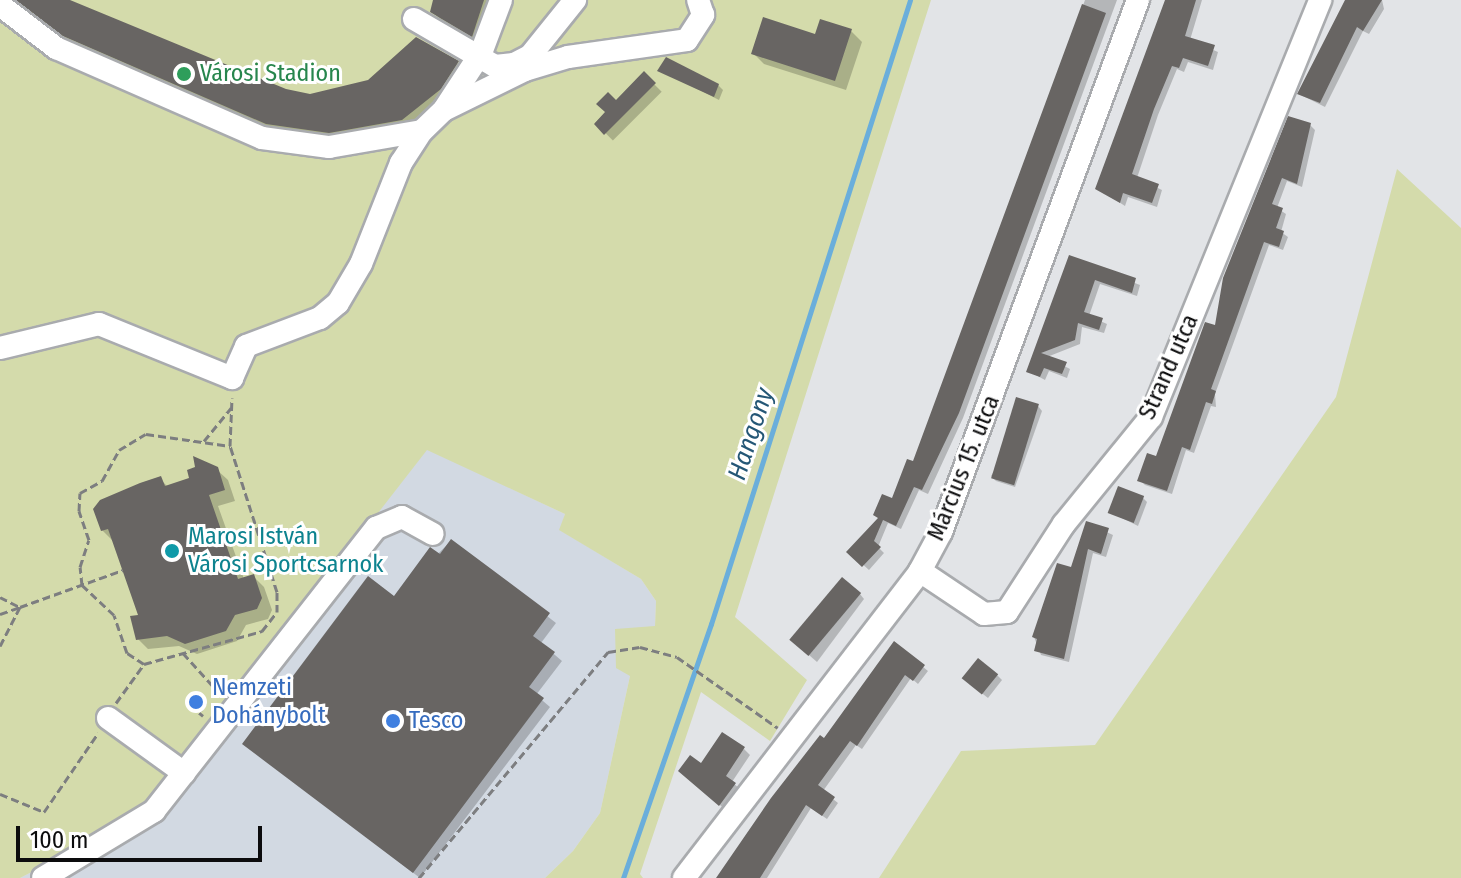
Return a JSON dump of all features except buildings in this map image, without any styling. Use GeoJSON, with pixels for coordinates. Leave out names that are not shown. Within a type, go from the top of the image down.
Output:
{"type":"FeatureCollection","features":[{"type":"Feature","properties":{"kind":"street"},"geometry":{"type":"LineString","coordinates":[[1,345],[99,324],[232,378],[246,346],[320,318],[338,303],[361,264],[401,163],[422,131],[444,110],[481,53],[501,0]]}},
{"type":"Feature","properties":{"kind":"street"},"geometry":{"type":"LineString","coordinates":[[414,19],[481,53],[495,66],[530,56],[575,0]]}},
{"type":"Feature","properties":{"kind":"street"},"geometry":{"type":"LineString","coordinates":[[444,110],[525,70],[568,57],[687,40],[703,15],[698,0]]}},
{"type":"Feature","properties":{"kind":"street","name":"Március 15. utca"},"geometry":{"type":"LineString","coordinates":[[684,878],[920,571],[957,495],[1138,0]]}},
{"type":"Feature","properties":{"kind":"street","name":"Strand utca"},"geometry":{"type":"LineString","coordinates":[[920,571],[984,614],[1007,612],[1064,524],[1151,417],[1320,0]]}},
{"type":"Feature","properties":{"kind":"street"},"geometry":{"type":"LineString","coordinates":[[0,5],[56,48],[262,138],[329,147],[422,131]]}},
{"type":"Feature","properties":{"kind":"street"},"geometry":{"type":"LineString","coordinates":[[43,878],[145,820],[376,528],[402,517],[433,534]]}},
{"type":"Feature","properties":{"kind":"street"},"geometry":{"type":"LineString","coordinates":[[108,718],[184,773]]}},
{"type":"Feature","properties":{"kind":"path"},"geometry":{"type":"LineString","coordinates":[[0,794],[44,812],[144,664],[262,631],[277,612],[277,592],[230,446],[232,378]]}},
{"type":"Feature","properties":{"kind":"path"},"geometry":{"type":"LineString","coordinates":[[204,441],[231,408]]}},
{"type":"Feature","properties":{"kind":"path"},"geometry":{"type":"LineString","coordinates":[[144,664],[127,653],[114,615],[82,585],[80,567],[89,540],[79,511],[80,493],[102,481],[119,450],[135,438],[157,433],[230,446]]}},
{"type":"Feature","properties":{"kind":"path"},"geometry":{"type":"LineString","coordinates":[[0,614],[123,570]]}},
{"type":"Feature","properties":{"kind":"path"},"geometry":{"type":"LineString","coordinates":[[0,597],[20,607]]}},
{"type":"Feature","properties":{"kind":"path"},"geometry":{"type":"LineString","coordinates":[[0,646],[20,607]]}},
{"type":"Feature","properties":{"kind":"path"},"geometry":{"type":"LineString","coordinates":[[419,878],[595,661],[616,649],[653,649],[677,657],[791,737]]}},
{"type":"Feature","properties":{"kind":"path"},"geometry":{"type":"LineString","coordinates":[[183,653],[234,709]]}},
{"type":"Feature","properties":{"kind":"shaded area"},"geometry":{"type":"Polygon","coordinates":[[[427,449],[565,514],[560,530],[641,579],[656,601],[655,626],[630,676],[600,813],[573,851],[545,878],[20,878],[129,822],[151,805],[427,449]]]}},
{"type":"Feature","properties":{"kind":"green space"},"geometry":{"type":"Polygon","coordinates":[[[0,0],[931,0],[735,617],[807,680],[770,741],[701,692],[640,874],[643,878],[545,878],[573,851],[600,813],[630,676],[616,668],[615,629],[655,626],[656,601],[641,579],[559,530],[565,514],[427,450],[151,805],[129,822],[20,878],[0,878],[0,0]]]}},
{"type":"Feature","properties":{"kind":"green space"},"geometry":{"type":"Polygon","coordinates":[[[1397,169],[1461,228],[1461,878],[879,878],[961,751],[1095,745],[1336,397],[1397,169]]]}},
{"type":"Feature","properties":{"kind":"waterway","name":"Hangony"},"geometry":{"type":"LineString","coordinates":[[623,878],[711,624],[910,0]]}},
{"type":"Feature","properties":{"kind":"place","name":"Városi Stadion"},"geometry":{"type":"Point","coordinates":[184,74]}},
{"type":"Feature","properties":{"kind":"place","name":"Marosi István Városi Sportcsarnok"},"geometry":{"type":"Point","coordinates":[172,551]}},
{"type":"Feature","properties":{"kind":"place","name":"Nemzeti Dohánybolt"},"geometry":{"type":"Point","coordinates":[196,702]}},
{"type":"Feature","properties":{"kind":"place","name":"Tesco"},"geometry":{"type":"Point","coordinates":[393,721]}}]}
